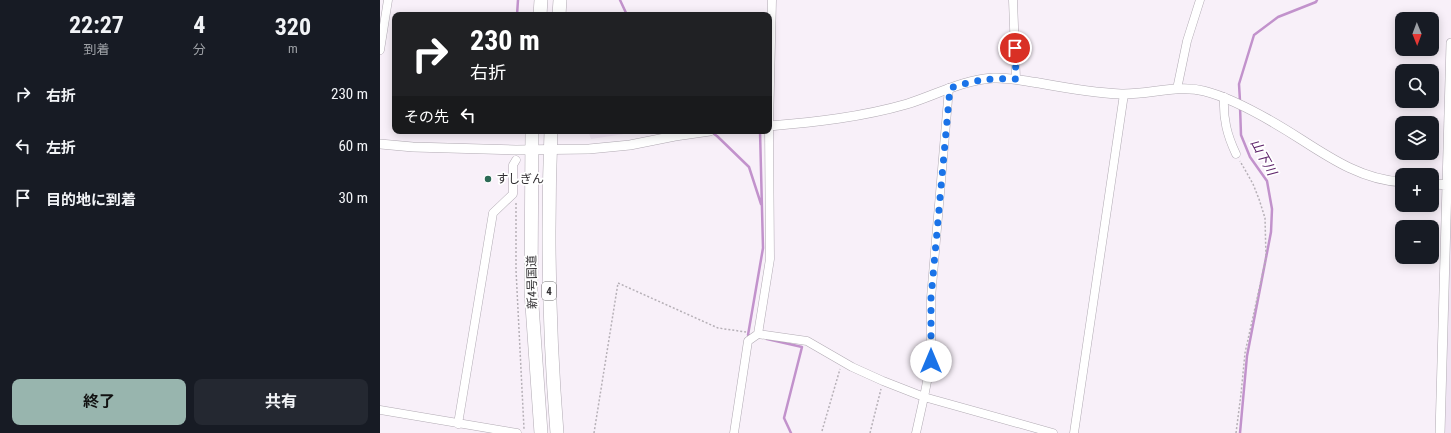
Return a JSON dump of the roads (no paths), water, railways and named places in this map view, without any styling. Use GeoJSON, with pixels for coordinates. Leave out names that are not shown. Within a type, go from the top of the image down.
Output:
{"type":"FeatureCollection","features":[{"type":"Feature","properties":{"kind":"highway"},"geometry":{"type":"LineString","coordinates":[[540,12],[541,0]]}},
{"type":"Feature","properties":{"kind":"highway"},"geometry":{"type":"LineString","coordinates":[[559,12],[560,0]]}},
{"type":"Feature","properties":{"kind":"highway","name":"新4号国道"},"geometry":{"type":"LineString","coordinates":[[532,134],[531,291],[541,433]]}},
{"type":"Feature","properties":{"kind":"highway","name":"新4号国道"},"geometry":{"type":"LineString","coordinates":[[551,134],[549,290],[557,433]]}},
{"type":"Feature","properties":{"kind":"street"},"geometry":{"type":"LineString","coordinates":[[380,50],[388,0]]}},
{"type":"Feature","properties":{"kind":"street"},"geometry":{"type":"LineString","coordinates":[[772,0],[772,12]]}},
{"type":"Feature","properties":{"kind":"street"},"geometry":{"type":"LineString","coordinates":[[1013,0],[1016,79]]}},
{"type":"Feature","properties":{"kind":"street"},"geometry":{"type":"LineString","coordinates":[[1177,89],[1187,41],[1200,0]]}},
{"type":"Feature","properties":{"kind":"street"},"geometry":{"type":"LineString","coordinates":[[1440,433],[1449,185],[1451,43]]}},
{"type":"Feature","properties":{"kind":"street"},"geometry":{"type":"LineString","coordinates":[[772,126],[866,115],[908,104],[972,81],[993,78],[1016,79],[1103,94],[1124,94],[1177,89],[1202,90],[1242,105],[1331,159],[1360,173],[1390,182],[1395,182]]}},
{"type":"Feature","properties":{"kind":"street"},"geometry":{"type":"LineString","coordinates":[[916,433],[931,361],[931,298],[950,88]]}},
{"type":"Feature","properties":{"kind":"street"},"geometry":{"type":"LineString","coordinates":[[1074,433],[1124,94]]}},
{"type":"Feature","properties":{"kind":"street"},"geometry":{"type":"LineString","coordinates":[[1224,97],[1223,114],[1230,141],[1236,154]]}},
{"type":"Feature","properties":{"kind":"street"},"geometry":{"type":"LineString","coordinates":[[380,144],[414,147],[532,150],[589,149],[630,145],[689,134]]}},
{"type":"Feature","properties":{"kind":"street"},"geometry":{"type":"LineString","coordinates":[[758,334],[770,259],[769,134]]}},
{"type":"Feature","properties":{"kind":"street"},"geometry":{"type":"LineString","coordinates":[[458,424],[493,213],[513,194],[512,165],[516,160]]}},
{"type":"Feature","properties":{"kind":"street"},"geometry":{"type":"LineString","coordinates":[[1439,184],[1449,185]]}},
{"type":"Feature","properties":{"kind":"street"},"geometry":{"type":"LineString","coordinates":[[734,433],[748,341],[758,334],[807,341],[842,361],[883,381],[924,397],[1053,433]]}},
{"type":"Feature","properties":{"kind":"street"},"geometry":{"type":"LineString","coordinates":[[380,410],[517,433]]}},
{"type":"Feature","properties":{"kind":"waterway"},"geometry":{"type":"LineString","coordinates":[[517,12],[518,0]]}},
{"type":"Feature","properties":{"kind":"waterway"},"geometry":{"type":"LineString","coordinates":[[620,0],[626,12]]}},
{"type":"Feature","properties":{"kind":"waterway","name":"山下川"},"geometry":{"type":"LineString","coordinates":[[1240,101],[1239,84],[1254,35],[1278,17],[1316,2],[1317,0]]}},
{"type":"Feature","properties":{"kind":"waterway","name":"山下川"},"geometry":{"type":"LineString","coordinates":[[1240,106],[1241,135],[1250,157],[1267,181],[1272,209],[1271,232],[1247,356],[1240,433]]}},
{"type":"Feature","properties":{"kind":"waterway"},"geometry":{"type":"LineString","coordinates":[[714,134],[749,167],[761,204]]}},
{"type":"Feature","properties":{"kind":"waterway"},"geometry":{"type":"LineString","coordinates":[[752,336],[748,335],[763,248],[760,134]]}},
{"type":"Feature","properties":{"kind":"waterway"},"geometry":{"type":"LineString","coordinates":[[767,339],[802,347],[784,418],[791,433]]}},
{"type":"Feature","properties":{"kind":"place","name":"すしぎん"},"geometry":{"type":"Point","coordinates":[488,179]}}]}
